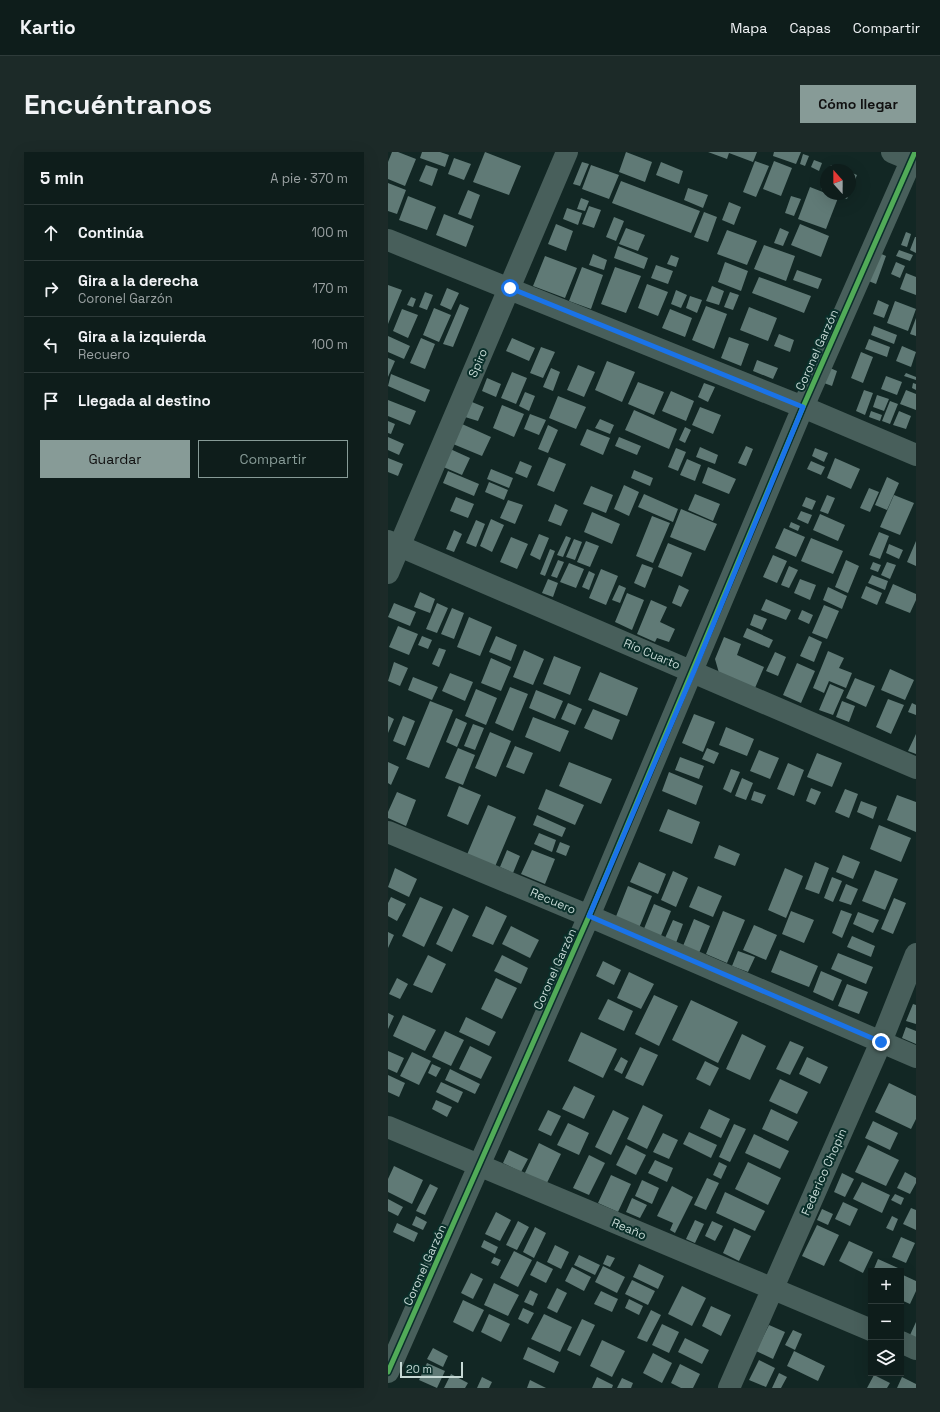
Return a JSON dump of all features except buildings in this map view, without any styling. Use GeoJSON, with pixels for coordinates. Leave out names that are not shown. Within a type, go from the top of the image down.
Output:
{"type":"FeatureCollection","features":[{"type":"Feature","properties":{"kind":"street","name":"Spiro"},"geometry":{"type":"LineString","coordinates":[[388,573],[394,543],[510,288],[567,152]]}},
{"type":"Feature","properties":{"kind":"street","name":"Coronel Garzón"},"geometry":{"type":"LineString","coordinates":[[388,1372],[480,1166],[694,671],[908,157]]}},
{"type":"Feature","properties":{"kind":"street"},"geometry":{"type":"LineString","coordinates":[[388,240],[803,407],[916,455]]}},
{"type":"Feature","properties":{"kind":"street","name":"Río Cuarto"},"geometry":{"type":"LineString","coordinates":[[394,543],[694,671],[916,768]]}},
{"type":"Feature","properties":{"kind":"street","name":"Recuero"},"geometry":{"type":"LineString","coordinates":[[388,832],[589,916],[916,1057]]}},
{"type":"Feature","properties":{"kind":"street","name":"Federico Chopin"},"geometry":{"type":"LineString","coordinates":[[729,1388],[881,1042],[916,954]]}},
{"type":"Feature","properties":{"kind":"street","name":"Reaño"},"geometry":{"type":"LineString","coordinates":[[388,1127],[868,1329]]}},
{"type":"Feature","properties":{"kind":"street"},"geometry":{"type":"LineString","coordinates":[[904,1343],[916,1349]]}},
{"type":"Feature","properties":{"kind":"cycle path"},"geometry":{"type":"LineString","coordinates":[[388,1372],[589,916],[803,407],[915,152]]}},
{"type":"Feature","properties":{"kind":"route"},"geometry":{"type":"LineString","coordinates":[[510,288],[803,407],[694,671],[589,916],[881,1042]]}}]}
